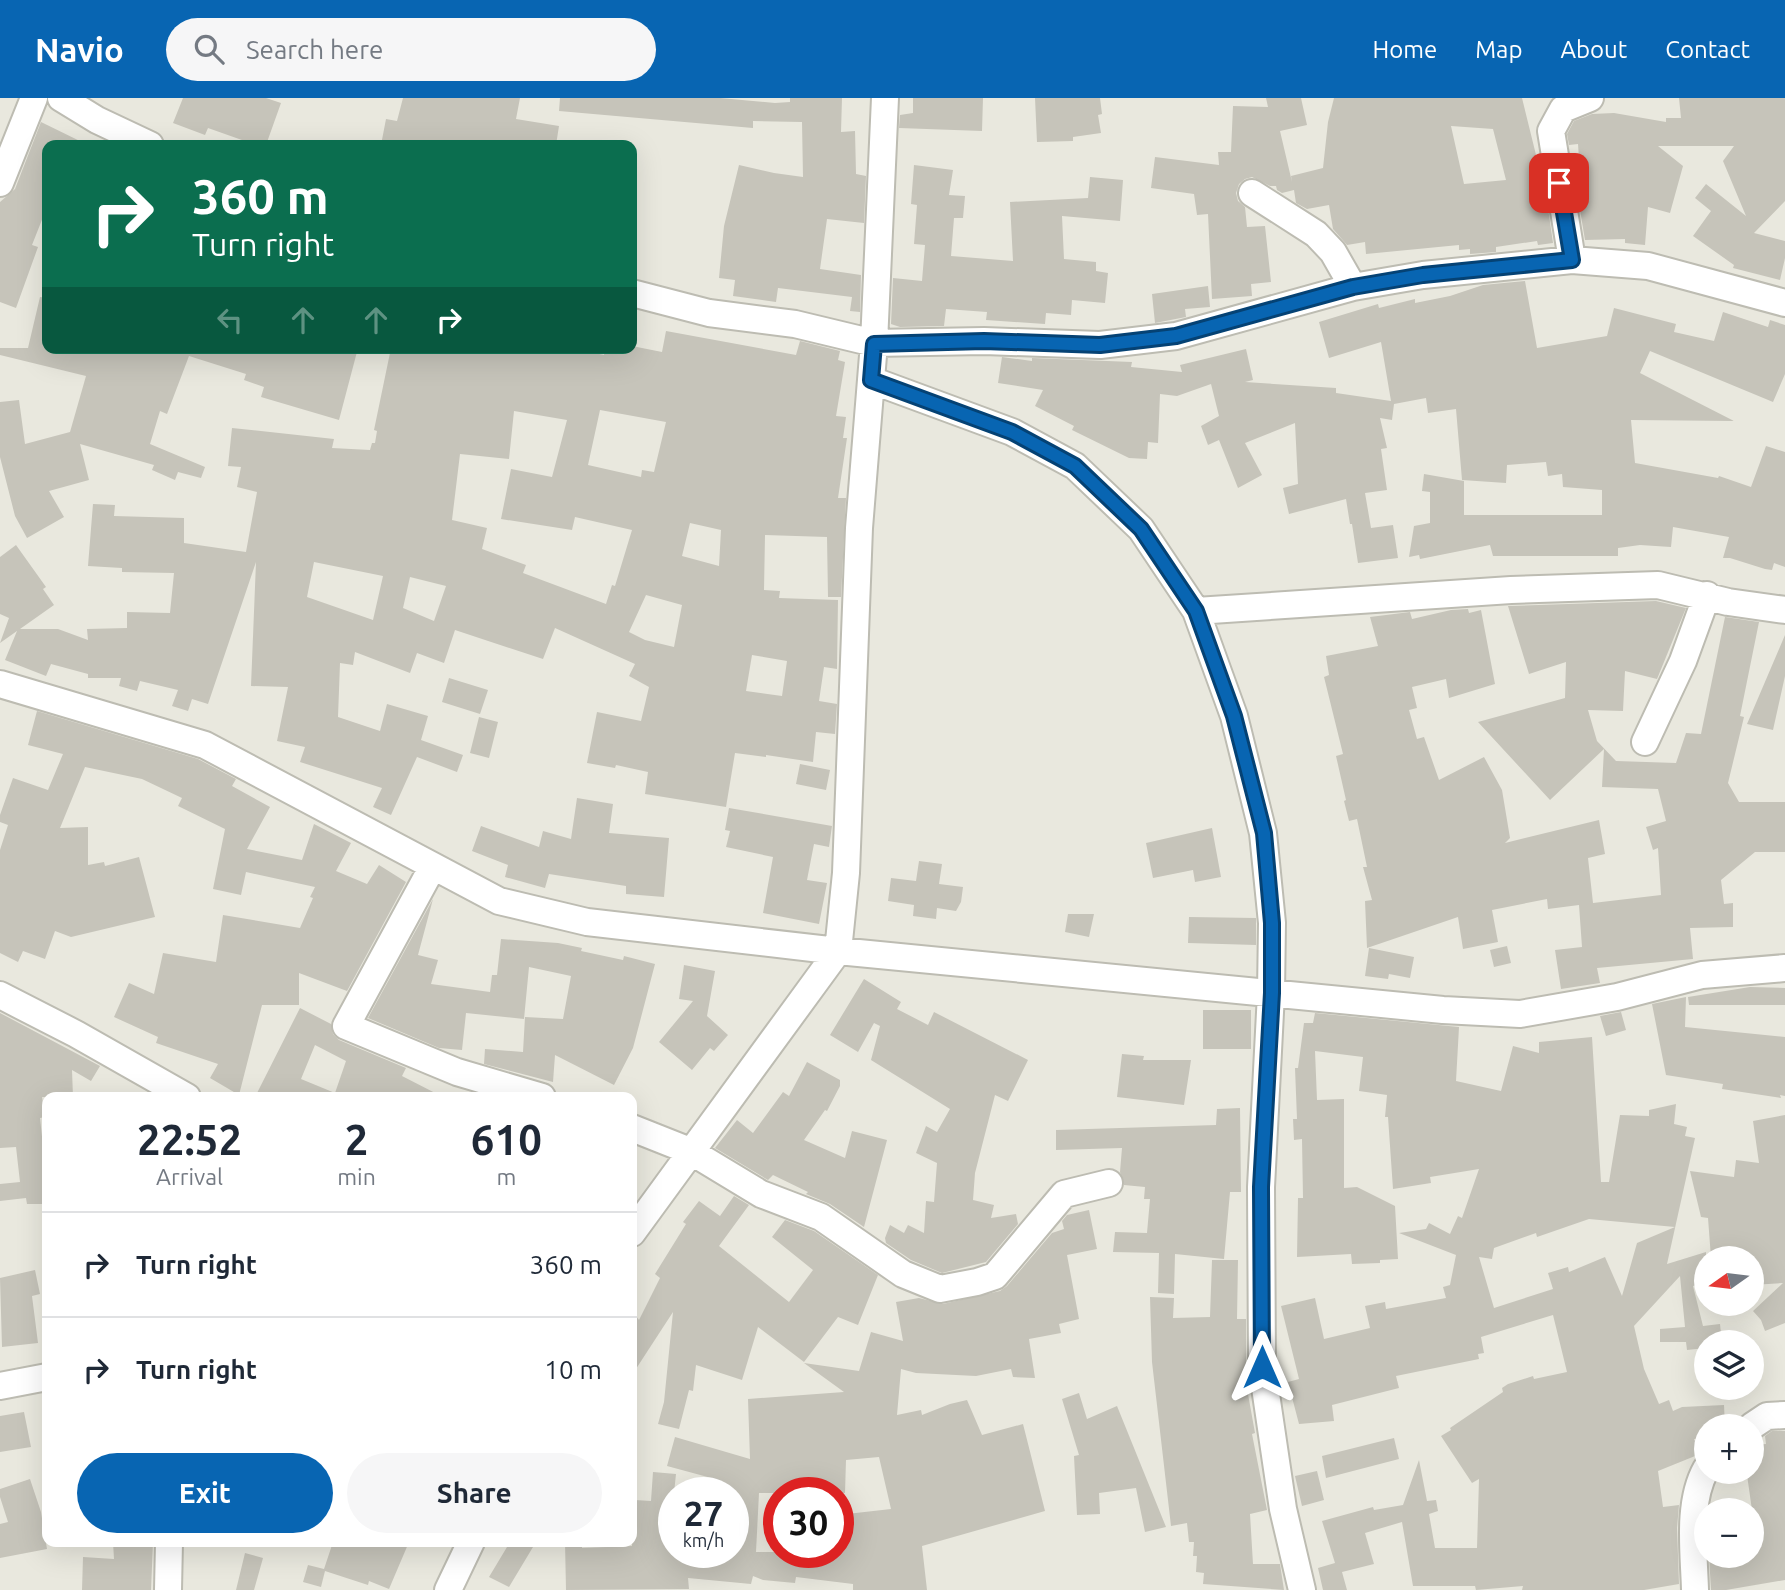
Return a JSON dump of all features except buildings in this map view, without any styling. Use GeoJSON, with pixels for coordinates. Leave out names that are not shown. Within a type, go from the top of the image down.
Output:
{"type":"FeatureCollection","features":[{"type":"Feature","properties":{"kind":"street"},"geometry":{"type":"LineString","coordinates":[[0,183],[34,98]]}},
{"type":"Feature","properties":{"kind":"street"},"geometry":{"type":"LineString","coordinates":[[61,98],[97,120],[139,140]]}},
{"type":"Feature","properties":{"kind":"street"},"geometry":{"type":"LineString","coordinates":[[637,1226],[838,951],[846,873],[859,528],[874,344],[885,98]]}},
{"type":"Feature","properties":{"kind":"street"},"geometry":{"type":"LineString","coordinates":[[1572,260],[1551,131],[1563,109],[1590,98]]}},
{"type":"Feature","properties":{"kind":"street"},"geometry":{"type":"LineString","coordinates":[[1252,193],[1316,234],[1333,252],[1353,287]]}},
{"type":"Feature","properties":{"kind":"street"},"geometry":{"type":"LineString","coordinates":[[637,294],[709,313],[794,324],[874,344],[984,341],[1100,345],[1176,336],[1353,287],[1423,275],[1572,260],[1648,266],[1785,303]]}},
{"type":"Feature","properties":{"kind":"street"},"geometry":{"type":"LineString","coordinates":[[871,380],[1012,432],[1075,466],[1141,529],[1196,611],[1234,716],[1264,833],[1272,923],[1272,993],[1261,1187],[1262,1367],[1283,1509],[1302,1590]]}},
{"type":"Feature","properties":{"kind":"street"},"geometry":{"type":"LineString","coordinates":[[1196,611],[1538,589],[1658,585],[1728,602],[1785,610]]}},
{"type":"Feature","properties":{"kind":"street"},"geometry":{"type":"LineString","coordinates":[[1645,742],[1683,661],[1707,596]]}},
{"type":"Feature","properties":{"kind":"street"},"geometry":{"type":"LineString","coordinates":[[0,684],[205,744],[499,901],[587,922],[838,951],[1443,1010],[1520,1014],[1617,997],[1702,975],[1785,968]]}},
{"type":"Feature","properties":{"kind":"street"},"geometry":{"type":"LineString","coordinates":[[433,866],[346,1026],[457,1072],[525,1092]]}},
{"type":"Feature","properties":{"kind":"street"},"geometry":{"type":"LineString","coordinates":[[0,995],[178,1092]]}},
{"type":"Feature","properties":{"kind":"street"},"geometry":{"type":"LineString","coordinates":[[637,1130],[690,1151],[761,1194],[821,1217],[903,1274],[940,1289],[995,1276],[1064,1195],[1109,1183]]}},
{"type":"Feature","properties":{"kind":"street"},"geometry":{"type":"LineString","coordinates":[[0,1386],[42,1378]]}},
{"type":"Feature","properties":{"kind":"street"},"geometry":{"type":"LineString","coordinates":[[1764,1418],[1785,1415]]}},
{"type":"Feature","properties":{"kind":"street"},"geometry":{"type":"LineString","coordinates":[[1695,1590],[1693,1522],[1699,1484]]}},
{"type":"Feature","properties":{"kind":"street"},"geometry":{"type":"LineString","coordinates":[[168,1590],[169,1547]]}},
{"type":"Feature","properties":{"kind":"street"},"geometry":{"type":"LineString","coordinates":[[448,1590],[469,1547]]}},
{"type":"Feature","properties":{"kind":"route"},"geometry":{"type":"LineString","coordinates":[[1262,1367],[1261,1187],[1272,993],[1272,923],[1264,833],[1234,716],[1196,611],[1141,529],[1075,466],[1012,432],[871,380],[874,344],[984,341],[1100,345],[1176,336],[1353,287],[1423,275],[1572,260],[1559,183]]}}]}
